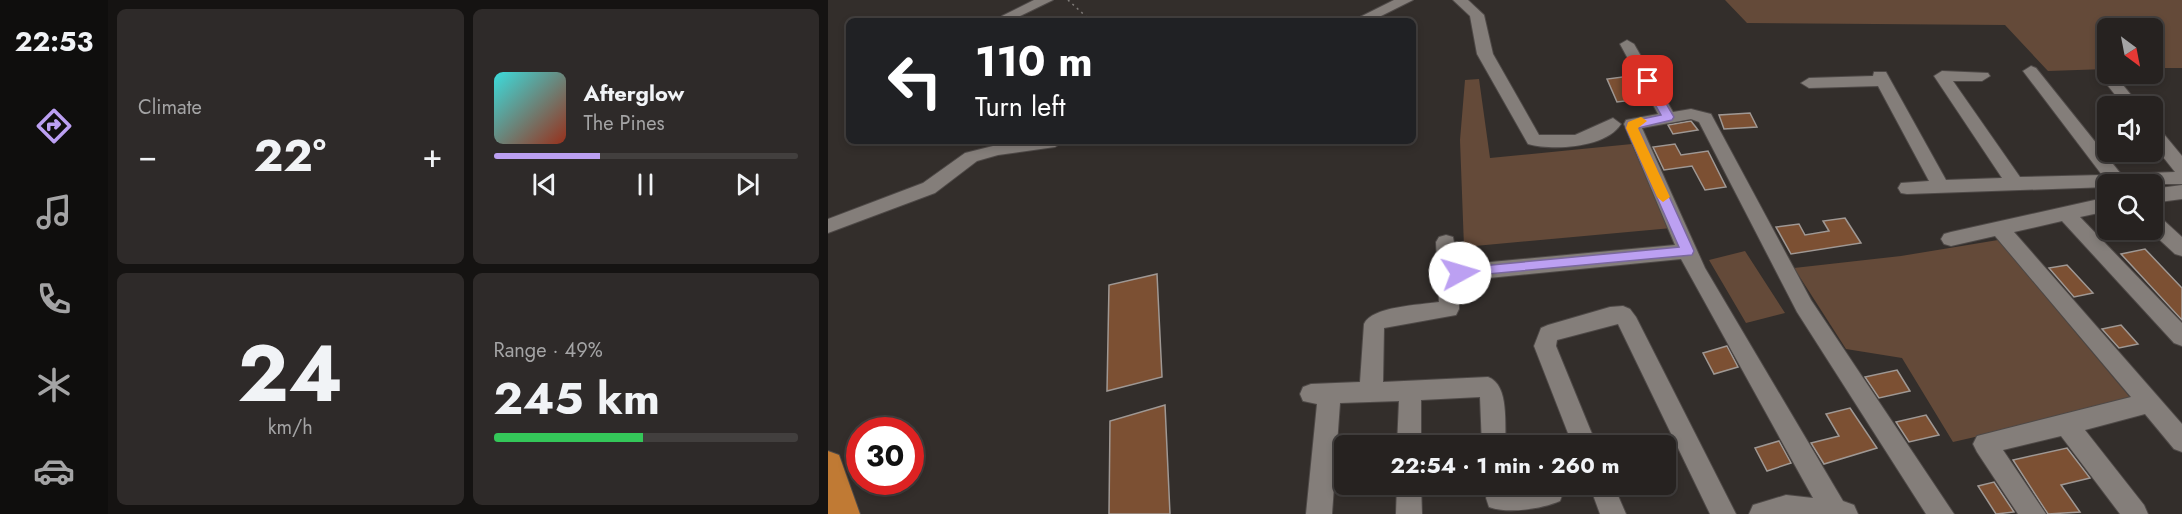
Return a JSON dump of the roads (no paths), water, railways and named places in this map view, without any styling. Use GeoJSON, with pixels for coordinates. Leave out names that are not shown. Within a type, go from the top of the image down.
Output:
{"type":"FeatureCollection","features":[{"type":"Feature","properties":{"kind":"main road"},"geometry":{"type":"LineString","coordinates":[[828,466],[844,514]]}},
{"type":"Feature","properties":{"kind":"street"},"geometry":{"type":"LineString","coordinates":[[1009,16],[1046,0]]}},
{"type":"Feature","properties":{"kind":"street"},"geometry":{"type":"LineString","coordinates":[[1366,18],[1406,0]]}},
{"type":"Feature","properties":{"kind":"street"},"geometry":{"type":"LineString","coordinates":[[1460,0],[1477,15],[1485,54],[1534,140],[1560,143],[1590,139],[1613,124]]}},
{"type":"Feature","properties":{"kind":"street"},"geometry":{"type":"LineString","coordinates":[[1627,44],[1668,117]]}},
{"type":"Feature","properties":{"kind":"street"},"geometry":{"type":"LineString","coordinates":[[2031,71],[2111,174]]}},
{"type":"Feature","properties":{"kind":"street"},"geometry":{"type":"LineString","coordinates":[[1982,76],[1942,76],[2015,184]]}},
{"type":"Feature","properties":{"kind":"street"},"geometry":{"type":"LineString","coordinates":[[1809,83],[1881,78],[1941,187]]}},
{"type":"Feature","properties":{"kind":"street"},"geometry":{"type":"LineString","coordinates":[[2115,84],[2124,96]]}},
{"type":"Feature","properties":{"kind":"street"},"geometry":{"type":"LineString","coordinates":[[1839,514],[1687,251],[1632,124],[1691,114],[1705,118],[1804,306],[1941,514]]}},
{"type":"Feature","properties":{"kind":"street"},"geometry":{"type":"LineString","coordinates":[[828,226],[929,188],[971,157],[997,149],[1033,144]]}},
{"type":"Feature","properties":{"kind":"street"},"geometry":{"type":"LineString","coordinates":[[2163,145],[2182,168]]}},
{"type":"Feature","properties":{"kind":"street"},"geometry":{"type":"LineString","coordinates":[[2163,179],[2182,178]]}},
{"type":"Feature","properties":{"kind":"street"},"geometry":{"type":"LineString","coordinates":[[1907,188],[2097,182]]}},
{"type":"Feature","properties":{"kind":"street"},"geometry":{"type":"LineString","coordinates":[[2163,195],[2182,192]]}},
{"type":"Feature","properties":{"kind":"street"},"geometry":{"type":"LineString","coordinates":[[1951,239],[2097,206]]}},
{"type":"Feature","properties":{"kind":"street"},"geometry":{"type":"LineString","coordinates":[[2065,213],[2182,337]]}},
{"type":"Feature","properties":{"kind":"street"},"geometry":{"type":"LineString","coordinates":[[2000,228],[2182,441]]}},
{"type":"Feature","properties":{"kind":"street"},"geometry":{"type":"LineString","coordinates":[[2163,231],[2182,249]]}},
{"type":"Feature","properties":{"kind":"street"},"geometry":{"type":"LineString","coordinates":[[1371,392],[1374,324],[1380,320],[1449,309],[1446,242]]}},
{"type":"Feature","properties":{"kind":"street"},"geometry":{"type":"LineString","coordinates":[[1449,274],[1687,251]]}},
{"type":"Feature","properties":{"kind":"street"},"geometry":{"type":"LineString","coordinates":[[1581,435],[1545,346],[1548,334],[1610,316],[1623,315],[1724,514]]}},
{"type":"Feature","properties":{"kind":"street"},"geometry":{"type":"LineString","coordinates":[[1319,514],[1320,394],[1488,387],[1491,390],[1493,435]]}},
{"type":"Feature","properties":{"kind":"street"},"geometry":{"type":"LineString","coordinates":[[1409,435],[1410,390]]}},
{"type":"Feature","properties":{"kind":"street"},"geometry":{"type":"LineString","coordinates":[[2033,514],[1985,444],[2150,403]]}},
{"type":"Feature","properties":{"kind":"street"},"geometry":{"type":"LineString","coordinates":[[2066,424],[2135,514]]}},
{"type":"Feature","properties":{"kind":"street"},"geometry":{"type":"LineString","coordinates":[[1409,495],[1409,514]]}},
{"type":"Feature","properties":{"kind":"street"},"geometry":{"type":"LineString","coordinates":[[1498,499],[1533,495]]}},
{"type":"Feature","properties":{"kind":"street"},"geometry":{"type":"LineString","coordinates":[[1605,495],[1613,514]]}},
{"type":"Feature","properties":{"kind":"street"},"geometry":{"type":"LineString","coordinates":[[1762,514],[1786,507],[1839,514]]}}]}
